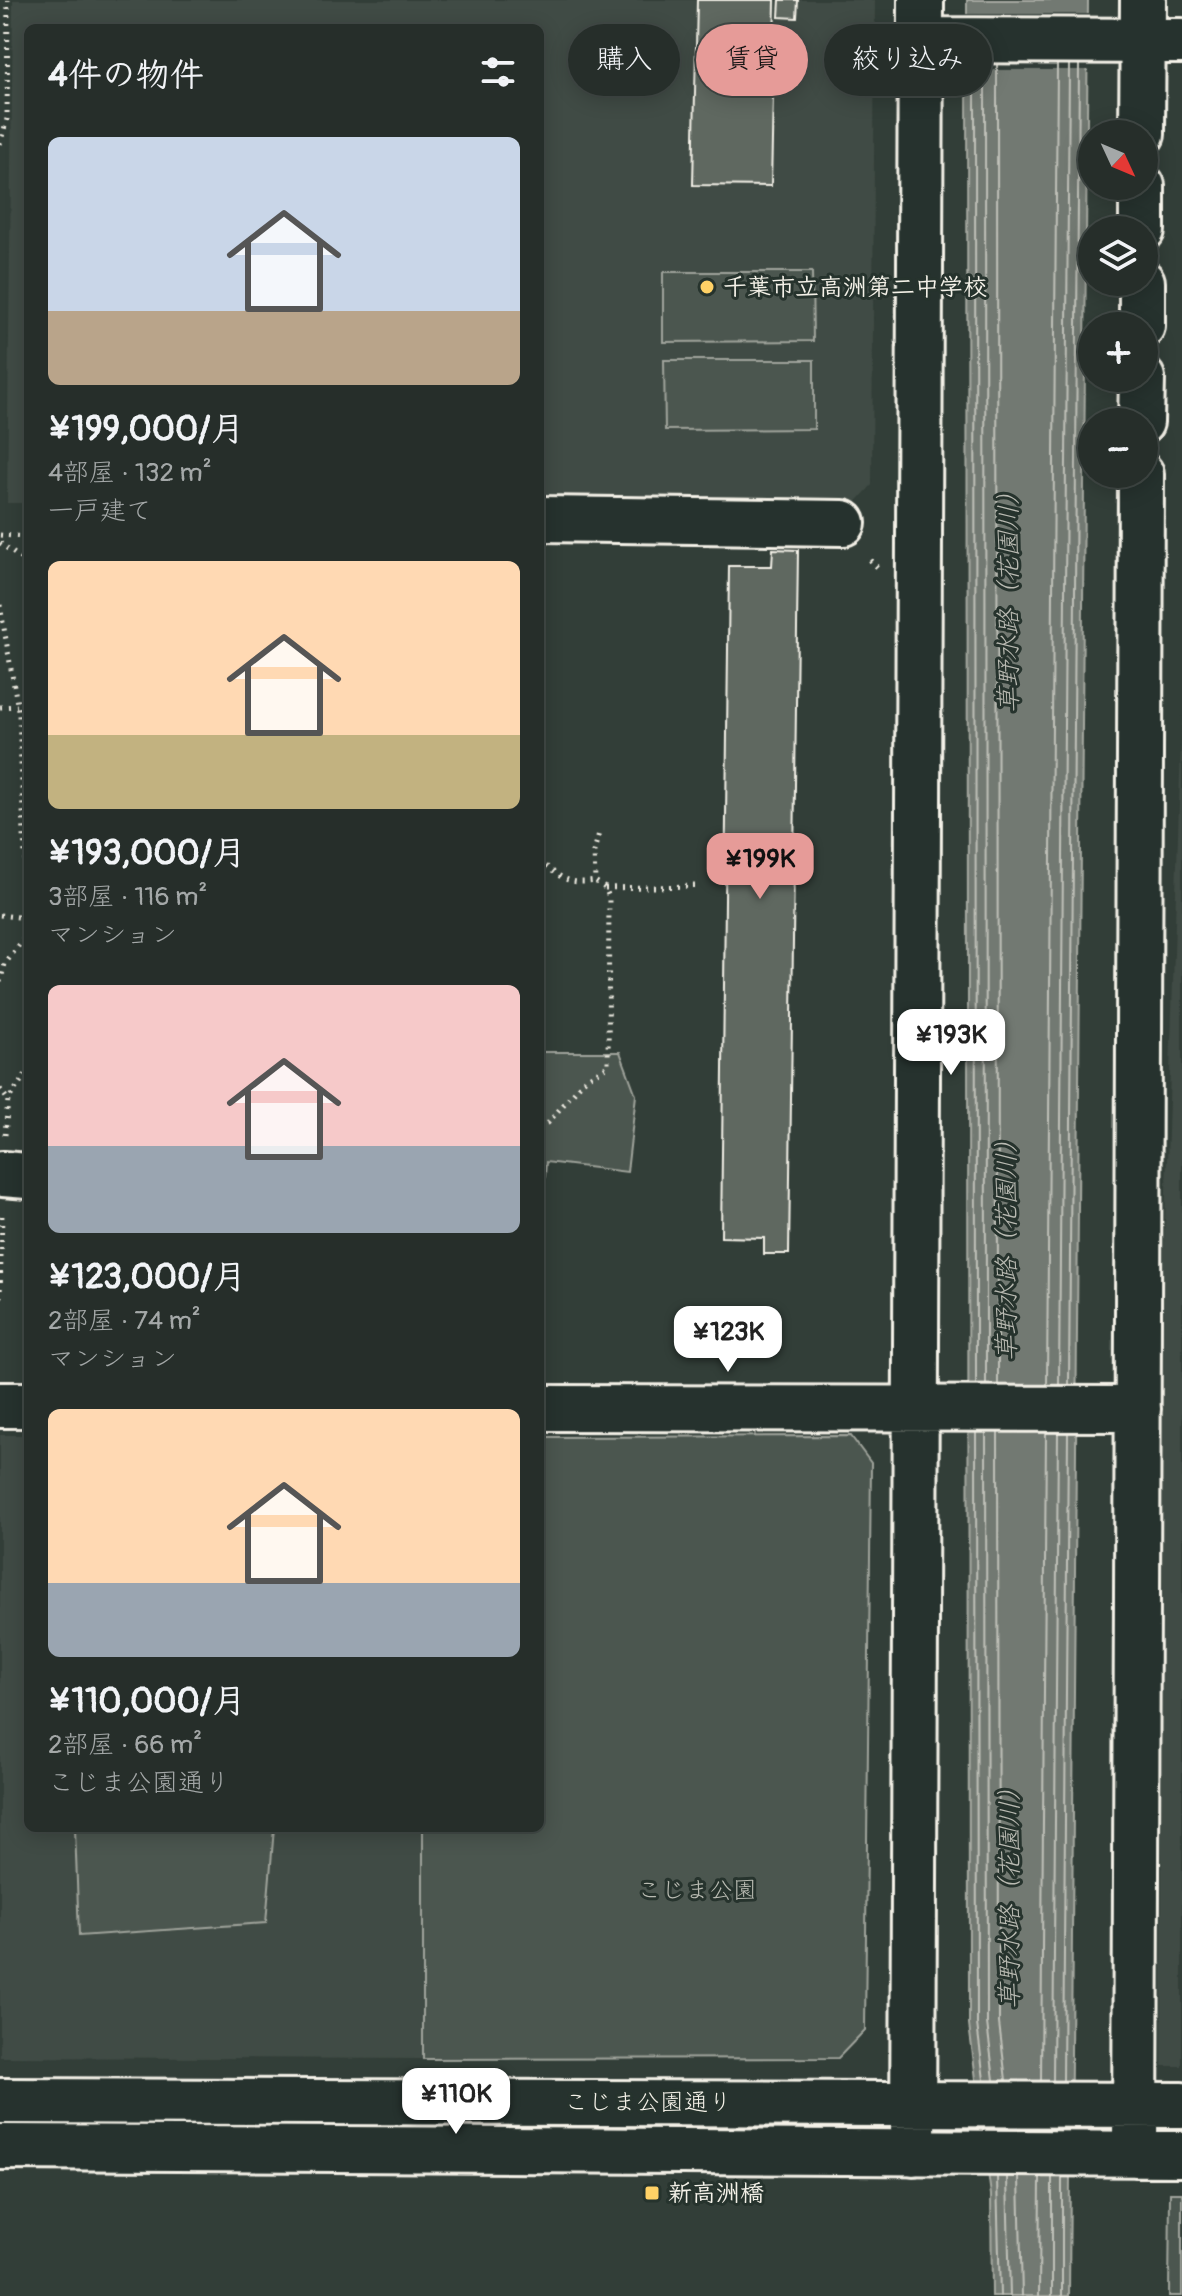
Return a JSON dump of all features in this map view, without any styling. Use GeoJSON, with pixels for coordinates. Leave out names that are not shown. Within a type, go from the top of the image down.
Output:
{"type":"FeatureCollection","features":[{"type":"Feature","properties":{"kind":"street"},"geometry":{"type":"LineString","coordinates":[[913,2153],[921,20],[1156,27],[1144,120]]}},
{"type":"Feature","properties":{"kind":"street"},"geometry":{"type":"LineString","coordinates":[[1141,488],[1135,2154],[1182,2154]]}},
{"type":"Feature","properties":{"kind":"street"},"geometry":{"type":"LineString","coordinates":[[544,519],[843,523]]}},
{"type":"Feature","properties":{"kind":"street"},"geometry":{"type":"LineString","coordinates":[[0,1405],[24,1405]]}},
{"type":"Feature","properties":{"kind":"street"},"geometry":{"type":"LineString","coordinates":[[544,1408],[1138,1409]]}},
{"type":"Feature","properties":{"kind":"street","name":"こじま公園通り"},"geometry":{"type":"LineString","coordinates":[[0,2101],[1136,2105]]}},
{"type":"Feature","properties":{"kind":"street"},"geometry":{"type":"LineString","coordinates":[[1136,2105],[1182,2105]]}},
{"type":"Feature","properties":{"kind":"street","name":"こじま公園通り"},"geometry":{"type":"LineString","coordinates":[[0,2147],[1135,2154]]}},
{"type":"Feature","properties":{"kind":"path"},"geometry":{"type":"LineString","coordinates":[[0,144],[7,119],[8,0]]}},
{"type":"Feature","properties":{"kind":"path"},"geometry":{"type":"LineString","coordinates":[[0,535],[24,537]]}},
{"type":"Feature","properties":{"kind":"path"},"geometry":{"type":"LineString","coordinates":[[0,543],[24,561]]}},
{"type":"Feature","properties":{"kind":"path"},"geometry":{"type":"LineString","coordinates":[[870,560],[881,571]]}},
{"type":"Feature","properties":{"kind":"path"},"geometry":{"type":"LineString","coordinates":[[0,605],[17,706],[24,871]]}},
{"type":"Feature","properties":{"kind":"path"},"geometry":{"type":"LineString","coordinates":[[0,707],[17,706]]}},
{"type":"Feature","properties":{"kind":"path"},"geometry":{"type":"LineString","coordinates":[[595,881],[594,851],[599,833]]}},
{"type":"Feature","properties":{"kind":"path"},"geometry":{"type":"LineString","coordinates":[[544,864],[559,877],[577,884],[595,881],[605,888],[609,897],[608,1066],[585,1079],[544,1124]]}},
{"type":"Feature","properties":{"kind":"path"},"geometry":{"type":"LineString","coordinates":[[605,888],[696,886]]}},
{"type":"Feature","properties":{"kind":"path"},"geometry":{"type":"LineString","coordinates":[[0,915],[24,918]]}},
{"type":"Feature","properties":{"kind":"path"},"geometry":{"type":"LineString","coordinates":[[0,982],[5,964],[24,937]]}},
{"type":"Feature","properties":{"kind":"path"},"geometry":{"type":"LineString","coordinates":[[0,1089],[8,1100],[0,1099]]}},
{"type":"Feature","properties":{"kind":"shaded area","name":"千葉市立高洲第二中学校"},"geometry":{"type":"Polygon","coordinates":[[[13,0],[875,0],[875,24],[824,24],[824,96],[874,96],[872,485],[850,509],[544,507],[544,24],[24,24],[24,503],[7,503],[13,0]]]}},
{"type":"Feature","properties":{"kind":"shaded area"},"geometry":{"type":"Polygon","coordinates":[[[1182,716],[1182,2066],[1162,2066],[1162,1308],[1182,716]]]}},
{"type":"Feature","properties":{"kind":"shaded area"},"geometry":{"type":"Polygon","coordinates":[[[0,1435],[24,1435],[24,1832],[423,1832],[423,2059],[0,2057],[0,1435]]]}},
{"type":"Feature","properties":{"kind":"green space"},"geometry":{"type":"Polygon","coordinates":[[[663,272],[812,272],[813,341],[663,342],[663,272]]]}},
{"type":"Feature","properties":{"kind":"green space"},"geometry":{"type":"Polygon","coordinates":[[[664,360],[814,360],[814,429],[665,430],[664,360]]]}},
{"type":"Feature","properties":{"kind":"green space"},"geometry":{"type":"Polygon","coordinates":[[[544,1052],[620,1052],[636,1095],[627,1172],[546,1162],[544,1192],[544,1052]]]}},
{"type":"Feature","properties":{"kind":"green space","name":"こじま公園"},"geometry":{"type":"Polygon","coordinates":[[[851,1436],[871,1463],[865,2030],[838,2058],[423,2059],[423,1832],[544,1832],[544,1437],[851,1436]]]}},
{"type":"Feature","properties":{"kind":"green space"},"geometry":{"type":"Polygon","coordinates":[[[75,1832],[274,1832],[266,1923],[79,1936],[75,1832]]]}},
{"type":"Feature","properties":{"kind":"green space"},"geometry":{"type":"Polygon","coordinates":[[[1170,2193],[1182,2193],[1182,2296],[1169,2296],[1170,2193]]]}},
{"type":"Feature","properties":{"kind":"water","name":"草野水路（花園川）"},"geometry":{"type":"Polygon","coordinates":[[[967,0],[1088,0],[1087,120],[1078,120],[1078,200],[1086,200],[1086,216],[1078,216],[1078,296],[1086,296],[1085,312],[1078,312],[1078,392],[1085,392],[1085,408],[1078,408],[1078,488],[1084,488],[1069,2296],[992,2296],[991,2195],[969,2025],[967,96],[992,96],[992,24],[967,24],[967,0]]]}},
{"type":"Feature","properties":{"kind":"pier"},"geometry":{"type":"Polygon","coordinates":[[[963,14],[1092,14],[1091,70],[992,70],[992,24],[963,24],[963,14]]]}},
{"type":"Feature","properties":{"kind":"building"},"geometry":{"type":"Polygon","coordinates":[[[697,0],[775,0],[774,24],[696,24],[697,0]]]}},
{"type":"Feature","properties":{"kind":"building"},"geometry":{"type":"Polygon","coordinates":[[[780,0],[798,0],[797,18],[779,17],[780,0]]]}},
{"type":"Feature","properties":{"kind":"building"},"geometry":{"type":"Polygon","coordinates":[[[696,46],[696,96],[773,96],[771,186],[693,185],[696,46]]]}},
{"type":"Feature","properties":{"kind":"building"},"geometry":{"type":"Polygon","coordinates":[[[773,549],[798,550],[789,1254],[764,1254],[764,1238],[721,1237],[729,566],[772,566],[773,549]]]}},
{"type":"Feature","properties":{"kind":"place","name":"千葉市立高洲第二中学校"},"geometry":{"type":"Point","coordinates":[707,287]}},
{"type":"Feature","properties":{"kind":"place","name":"新高洲橋"},"geometry":{"type":"Point","coordinates":[652,2193]}}]}
